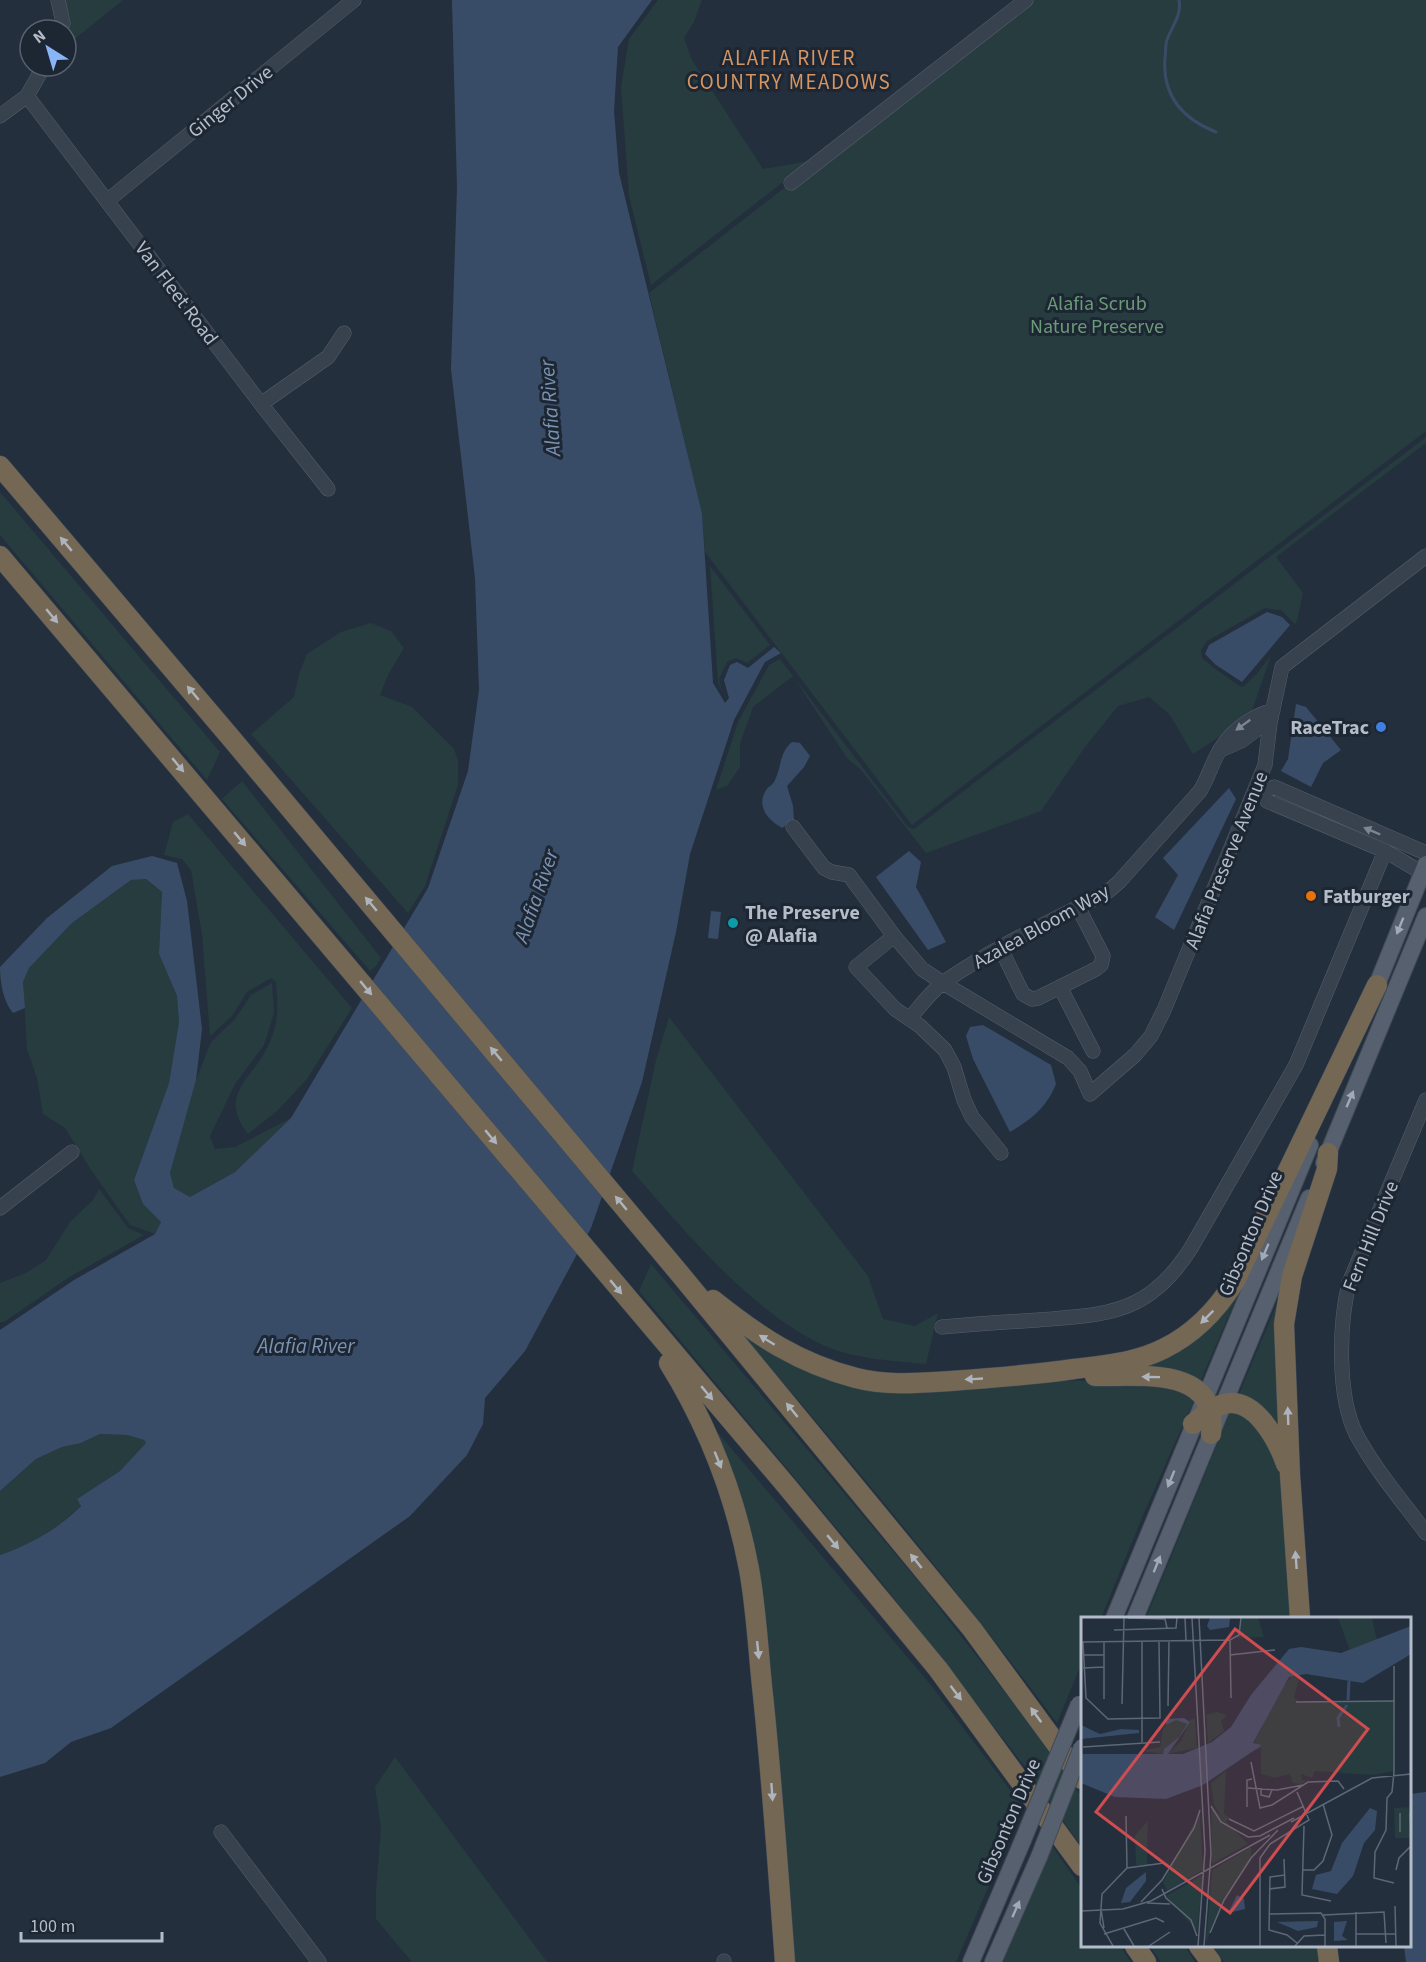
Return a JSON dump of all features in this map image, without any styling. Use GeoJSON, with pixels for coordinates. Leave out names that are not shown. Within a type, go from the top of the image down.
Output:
{"type":"FeatureCollection","features":[{"type":"Feature","properties":{"kind":"highway"},"geometry":{"type":"LineString","coordinates":[[0,466],[680,1274],[972,1629],[1081,1776]]}},
{"type":"Feature","properties":{"kind":"highway"},"geometry":{"type":"LineString","coordinates":[[0,556],[203,794],[938,1669],[1081,1863]]}},
{"type":"Feature","properties":{"kind":"highway"},"geometry":{"type":"LineString","coordinates":[[680,1274],[740,1322],[783,1351],[857,1378],[902,1384],[1033,1375],[1121,1362],[1162,1350],[1184,1337],[1204,1321],[1235,1281],[1377,985]]}},
{"type":"Feature","properties":{"kind":"highway"},"geometry":{"type":"LineString","coordinates":[[1300,1617],[1290,1475],[1284,1324],[1292,1276],[1327,1169],[1328,1153]]}},
{"type":"Feature","properties":{"kind":"highway"},"geometry":{"type":"LineString","coordinates":[[638,1311],[690,1396],[724,1475],[739,1522],[749,1570],[767,1734],[785,1962]]}},
{"type":"Feature","properties":{"kind":"highway"},"geometry":{"type":"LineString","coordinates":[[1033,1375],[1162,1377],[1184,1382],[1213,1404],[1240,1406],[1251,1410],[1268,1428],[1281,1450],[1290,1475]]}},
{"type":"Feature","properties":{"kind":"highway"},"geometry":{"type":"LineString","coordinates":[[1193,1424],[1213,1404]]}},
{"type":"Feature","properties":{"kind":"highway"},"geometry":{"type":"LineString","coordinates":[[1211,1434],[1213,1404]]}},
{"type":"Feature","properties":{"kind":"highway"},"geometry":{"type":"LineString","coordinates":[[1136,1947],[1146,1962]]}},
{"type":"Feature","properties":{"kind":"highway"},"geometry":{"type":"LineString","coordinates":[[1200,1947],[1210,1962]]}},
{"type":"Feature","properties":{"kind":"highway"},"geometry":{"type":"LineString","coordinates":[[1327,1947],[1329,1962]]}},
{"type":"Feature","properties":{"kind":"main road","name":"Gibsonton Drive"},"geometry":{"type":"LineString","coordinates":[[1213,1404],[1377,985],[1425,870]]}},
{"type":"Feature","properties":{"kind":"main road","name":"Gibsonton Drive"},"geometry":{"type":"LineString","coordinates":[[1213,1404],[1328,1153],[1426,916]]}},
{"type":"Feature","properties":{"kind":"main road"},"geometry":{"type":"LineString","coordinates":[[1114,1617],[1193,1424]]}},
{"type":"Feature","properties":{"kind":"main road"},"geometry":{"type":"LineString","coordinates":[[1135,1617],[1211,1434]]}},
{"type":"Feature","properties":{"kind":"main road","name":"Gibsonton Drive"},"geometry":{"type":"LineString","coordinates":[[971,1962],[1081,1700]]}},
{"type":"Feature","properties":{"kind":"main road","name":"Gibsonton Drive"},"geometry":{"type":"LineString","coordinates":[[993,1962],[1039,1857],[1081,1752]]}},
{"type":"Feature","properties":{"kind":"street"},"geometry":{"type":"LineString","coordinates":[[58,0],[62,18]]}},
{"type":"Feature","properties":{"kind":"street","name":"Ginger Drive"},"geometry":{"type":"LineString","coordinates":[[107,201],[354,0]]}},
{"type":"Feature","properties":{"kind":"street"},"geometry":{"type":"LineString","coordinates":[[791,183],[1026,0]]}},
{"type":"Feature","properties":{"kind":"street"},"geometry":{"type":"LineString","coordinates":[[0,116],[27,96],[37,78]]}},
{"type":"Feature","properties":{"kind":"street","name":"Van Fleet Road"},"geometry":{"type":"LineString","coordinates":[[27,96],[328,489]]}},
{"type":"Feature","properties":{"kind":"street"},"geometry":{"type":"LineString","coordinates":[[261,404],[328,357],[344,333]]}},
{"type":"Feature","properties":{"kind":"street","name":"Alafia Preserve Avenue"},"geometry":{"type":"LineString","coordinates":[[943,983],[1068,1058],[1080,1071],[1090,1094],[1129,1061],[1151,1036],[1164,1010],[1260,789],[1271,716],[1282,667],[1426,556]]}},
{"type":"Feature","properties":{"kind":"street","name":"Azalea Bloom Way"},"geometry":{"type":"LineString","coordinates":[[909,1019],[943,983],[1000,947],[1106,893],[1131,870],[1200,791],[1221,750],[1234,731],[1255,716],[1271,716]]}},
{"type":"Feature","properties":{"kind":"street"},"geometry":{"type":"LineString","coordinates":[[1425,870],[1267,801],[1260,789],[1274,787],[1426,853]]}},
{"type":"Feature","properties":{"kind":"street"},"geometry":{"type":"LineString","coordinates":[[793,826],[824,868],[840,874],[849,874],[894,936],[922,969],[943,983]]}},
{"type":"Feature","properties":{"kind":"street","name":"Gibsonton Drive"},"geometry":{"type":"LineString","coordinates":[[942,1326],[1088,1316],[1136,1303],[1167,1280],[1191,1248],[1296,1065],[1385,851]]}},
{"type":"Feature","properties":{"kind":"street"},"geometry":{"type":"LineString","coordinates":[[1000,947],[1018,986],[1026,997],[1038,999],[1101,965],[1100,947],[1078,907]]}},
{"type":"Feature","properties":{"kind":"street"},"geometry":{"type":"LineString","coordinates":[[894,936],[856,967],[895,1009],[929,1034],[945,1050],[954,1067],[972,1117],[1001,1153]]}},
{"type":"Feature","properties":{"kind":"street"},"geometry":{"type":"LineString","coordinates":[[1060,987],[1093,1051]]}},
{"type":"Feature","properties":{"kind":"street","name":"Fern Hill Drive"},"geometry":{"type":"LineString","coordinates":[[1426,1100],[1349,1283],[1342,1331],[1345,1394],[1348,1414],[1356,1434],[1426,1533]]}},
{"type":"Feature","properties":{"kind":"street"},"geometry":{"type":"LineString","coordinates":[[0,1208],[72,1152]]}},
{"type":"Feature","properties":{"kind":"street"},"geometry":{"type":"LineString","coordinates":[[221,1832],[319,1962]]}},
{"type":"Feature","properties":{"kind":"green space"},"geometry":{"type":"Polygon","coordinates":[[[63,0],[123,0],[78,36],[78,18],[64,18],[63,0]]]}},
{"type":"Feature","properties":{"kind":"green space"},"geometry":{"type":"Polygon","coordinates":[[[658,0],[702,0],[694,22],[684,38],[692,60],[763,169],[810,161],[651,285],[629,196],[621,87],[629,39],[658,0]]]}},
{"type":"Feature","properties":{"kind":"green space","name":"Alafia Scrub Nature Preserve"},"geometry":{"type":"Polygon","coordinates":[[[1026,0],[1426,0],[1426,431],[912,825],[705,552],[702,513],[649,293],[1026,0]]]}},
{"type":"Feature","properties":{"kind":"green space"},"geometry":{"type":"Polygon","coordinates":[[[1426,437],[1426,443],[1276,557],[1303,593],[1295,624],[1280,609],[1265,608],[1207,641],[1201,650],[1202,658],[1241,687],[1256,675],[1271,655],[1250,717],[1193,754],[1170,715],[1149,697],[1118,706],[1085,747],[1041,811],[926,853],[861,770],[847,758],[793,676],[908,827],[914,829],[1426,437]]]}},
{"type":"Feature","properties":{"kind":"green space"},"geometry":{"type":"Polygon","coordinates":[[[0,492],[220,752],[207,780],[0,535],[0,492]]]}},
{"type":"Feature","properties":{"kind":"green space"},"geometry":{"type":"Polygon","coordinates":[[[710,566],[770,645],[747,663],[736,658],[727,662],[719,679],[722,691],[718,682],[710,566]]]}},
{"type":"Feature","properties":{"kind":"green space"},"geometry":{"type":"Polygon","coordinates":[[[371,623],[391,631],[404,648],[388,675],[380,695],[412,707],[454,749],[458,760],[458,785],[425,886],[408,913],[251,734],[294,697],[299,674],[307,654],[341,632],[371,623]]]}},
{"type":"Feature","properties":{"kind":"green space"},"geometry":{"type":"Polygon","coordinates":[[[780,659],[793,676],[753,707],[740,744],[740,767],[727,786],[716,790],[738,722],[769,665],[780,659]]]}},
{"type":"Feature","properties":{"kind":"green space"},"geometry":{"type":"Polygon","coordinates":[[[242,781],[381,958],[370,971],[222,799],[242,781]]]}},
{"type":"Feature","properties":{"kind":"green space"},"geometry":{"type":"Polygon","coordinates":[[[188,814],[352,1008],[307,1079],[277,1111],[248,1134],[239,1120],[236,1108],[237,1097],[272,1038],[277,1015],[276,982],[271,978],[247,992],[232,1016],[210,1036],[202,935],[191,870],[182,859],[164,855],[173,822],[188,814]]]}},
{"type":"Feature","properties":{"kind":"green space"},"geometry":{"type":"Polygon","coordinates":[[[146,879],[162,892],[159,954],[177,996],[179,1022],[169,1083],[134,1180],[143,1204],[161,1222],[155,1234],[130,1225],[65,1128],[43,1114],[37,1078],[27,1049],[23,982],[29,968],[72,923],[131,880],[146,879]]]}},
{"type":"Feature","properties":{"kind":"green space"},"geometry":{"type":"Polygon","coordinates":[[[272,983],[274,1013],[264,1045],[235,1084],[210,1136],[215,1149],[235,1147],[291,1118],[235,1172],[190,1197],[174,1188],[170,1173],[196,1080],[211,1042],[235,1019],[251,995],[272,983]]]}},
{"type":"Feature","properties":{"kind":"green space"},"geometry":{"type":"Polygon","coordinates":[[[669,1017],[868,1276],[883,1319],[915,1326],[938,1313],[926,1364],[874,1359],[835,1350],[796,1330],[769,1311],[720,1267],[632,1171],[656,1060],[669,1017]]]}},
{"type":"Feature","properties":{"kind":"green space"},"geometry":{"type":"Polygon","coordinates":[[[99,1189],[128,1228],[144,1235],[71,1276],[4,1322],[0,1322],[0,1283],[26,1273],[46,1260],[70,1222],[93,1200],[99,1189]]]}},
{"type":"Feature","properties":{"kind":"green space"},"geometry":{"type":"Polygon","coordinates":[[[651,1264],[919,1582],[1014,1704],[1081,1796],[1081,1846],[1026,1768],[879,1579],[639,1291],[651,1264]]]}},
{"type":"Feature","properties":{"kind":"green space"},"geometry":{"type":"Polygon","coordinates":[[[1239,1292],[1200,1382],[1139,1365],[1239,1292]]]}},
{"type":"Feature","properties":{"kind":"green space"},"geometry":{"type":"Polygon","coordinates":[[[1280,1297],[1287,1442],[1238,1396],[1280,1297]]]}},
{"type":"Feature","properties":{"kind":"green space"},"geometry":{"type":"Polygon","coordinates":[[[748,1333],[822,1370],[1034,1381],[1152,1380],[1170,1382],[1194,1400],[1101,1617],[1081,1617],[1081,1664],[1057,1723],[982,1624],[745,1338],[748,1333]]]}},
{"type":"Feature","properties":{"kind":"green space"},"geometry":{"type":"Polygon","coordinates":[[[1232,1408],[1248,1415],[1282,1469],[1297,1617],[1146,1617],[1232,1408]]]}},
{"type":"Feature","properties":{"kind":"green space"},"geometry":{"type":"Polygon","coordinates":[[[709,1422],[930,1684],[1023,1807],[956,1962],[794,1962],[774,1706],[709,1422]]]}},
{"type":"Feature","properties":{"kind":"green space"},"geometry":{"type":"Polygon","coordinates":[[[100,1434],[127,1435],[144,1440],[146,1443],[120,1471],[77,1499],[81,1505],[54,1528],[33,1541],[0,1555],[0,1491],[36,1459],[100,1434]]]}},
{"type":"Feature","properties":{"kind":"green space"},"geometry":{"type":"Polygon","coordinates":[[[395,1757],[547,1962],[412,1962],[376,1919],[381,1828],[375,1787],[395,1757]]]}},
{"type":"Feature","properties":{"kind":"green space"},"geometry":{"type":"Polygon","coordinates":[[[1050,1843],[1081,1888],[1081,1947],[1121,1947],[1131,1962],[1002,1962],[1050,1843]]]}},
{"type":"Feature","properties":{"kind":"green space"},"geometry":{"type":"Polygon","coordinates":[[[1151,1947],[1186,1947],[1195,1962],[1161,1962],[1151,1947]]]}},
{"type":"Feature","properties":{"kind":"green space"},"geometry":{"type":"Polygon","coordinates":[[[1214,1947],[1322,1947],[1324,1962],[1224,1962],[1214,1947]]]}},
{"type":"Feature","properties":{"kind":"water","name":"Alafia River"},"geometry":{"type":"Polygon","coordinates":[[[452,0],[652,0],[618,47],[614,111],[619,173],[702,513],[713,683],[725,703],[729,698],[724,680],[730,665],[737,662],[748,668],[774,647],[781,653],[765,662],[734,720],[690,854],[676,932],[642,1082],[591,1228],[525,1351],[485,1398],[483,1424],[467,1455],[410,1516],[111,1728],[71,1742],[45,1763],[0,1777],[0,1555],[54,1529],[81,1506],[77,1499],[120,1471],[146,1443],[144,1440],[127,1435],[100,1434],[36,1459],[0,1491],[0,1330],[74,1280],[155,1234],[161,1222],[143,1204],[134,1180],[169,1083],[179,1022],[177,996],[159,954],[162,892],[146,879],[131,880],[72,923],[29,968],[23,982],[25,1008],[13,1013],[3,991],[0,967],[47,918],[112,866],[152,856],[177,863],[187,901],[202,1029],[196,1080],[170,1173],[174,1188],[190,1197],[235,1172],[291,1118],[428,888],[468,771],[479,690],[475,578],[451,369],[457,188],[452,0]]]}},
{"type":"Feature","properties":{"kind":"water"},"geometry":{"type":"Polygon","coordinates":[[[1267,612],[1282,617],[1290,625],[1242,682],[1216,665],[1205,654],[1209,645],[1267,612]]]}},
{"type":"Feature","properties":{"kind":"water"},"geometry":{"type":"Polygon","coordinates":[[[1296,704],[1306,707],[1341,750],[1323,763],[1311,787],[1281,771],[1288,759],[1296,704]]]}},
{"type":"Feature","properties":{"kind":"water"},"geometry":{"type":"Polygon","coordinates":[[[792,742],[800,743],[810,756],[804,767],[787,786],[793,806],[794,820],[782,828],[768,817],[762,802],[766,790],[775,780],[785,751],[792,742]]]}},
{"type":"Feature","properties":{"kind":"water"},"geometry":{"type":"Polygon","coordinates":[[[1229,788],[1236,799],[1174,930],[1155,917],[1178,875],[1163,858],[1229,788]]]}},
{"type":"Feature","properties":{"kind":"water"},"geometry":{"type":"Polygon","coordinates":[[[909,851],[921,862],[916,887],[946,942],[928,950],[876,877],[909,851]]]}},
{"type":"Feature","properties":{"kind":"water"},"geometry":{"type":"Polygon","coordinates":[[[711,911],[721,912],[718,939],[708,938],[711,911]]]}},
{"type":"Feature","properties":{"kind":"water"},"geometry":{"type":"Polygon","coordinates":[[[983,1025],[1051,1065],[1056,1084],[1048,1100],[1038,1112],[1010,1132],[973,1059],[966,1036],[970,1027],[983,1025]]]}},
{"type":"Feature","properties":{"kind":"water"},"geometry":{"type":"Polygon","coordinates":[[[1426,1792],[1426,1962],[1406,1962],[1404,1947],[1411,1947],[1411,1794],[1426,1792]]]}},
{"type":"Feature","properties":{"kind":"waterway"},"geometry":{"type":"LineString","coordinates":[[1179,0],[1178,16],[1166,44],[1167,84],[1171,95],[1185,113],[1204,127],[1216,132]]}},
{"type":"Feature","properties":{"kind":"place","name":"RaceTrac"},"geometry":{"type":"Point","coordinates":[1381,727]}},
{"type":"Feature","properties":{"kind":"place","name":"Fatburger"},"geometry":{"type":"Point","coordinates":[1311,896]}},
{"type":"Feature","properties":{"kind":"place","name":"The Preserve @ Alafia"},"geometry":{"type":"Point","coordinates":[733,923]}},
{"type":"Feature","properties":{"kind":"district","name":"ALAFIA RIVER COUNTRY MEADOWS"},"geometry":{"type":"Point","coordinates":[789,70]}}]}
